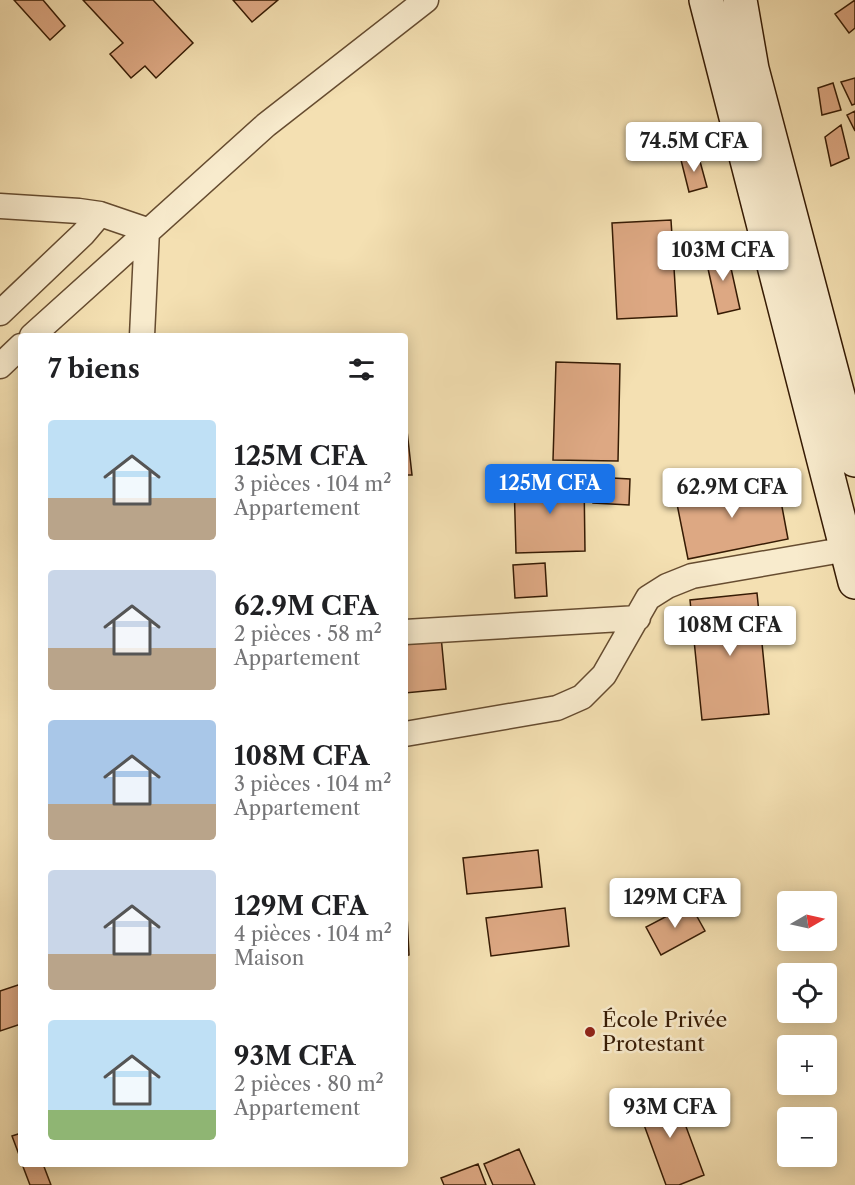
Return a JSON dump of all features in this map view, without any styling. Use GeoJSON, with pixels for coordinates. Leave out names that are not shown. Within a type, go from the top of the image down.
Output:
{"type":"FeatureCollection","features":[{"type":"Feature","properties":{"kind":"main road"},"geometry":{"type":"LineString","coordinates":[[706,0],[855,582]]}},
{"type":"Feature","properties":{"kind":"main road"},"geometry":{"type":"LineString","coordinates":[[740,0],[755,80],[855,460]]}},
{"type":"Feature","properties":{"kind":"street"},"geometry":{"type":"LineString","coordinates":[[35,333],[266,125],[426,0]]}},
{"type":"Feature","properties":{"kind":"street"},"geometry":{"type":"LineString","coordinates":[[0,206],[100,214],[147,230]]}},
{"type":"Feature","properties":{"kind":"street"},"geometry":{"type":"LineString","coordinates":[[0,313],[83,234],[100,214]]}},
{"type":"Feature","properties":{"kind":"street"},"geometry":{"type":"LineString","coordinates":[[142,333],[147,230]]}},
{"type":"Feature","properties":{"kind":"street"},"geometry":{"type":"LineString","coordinates":[[0,366],[18,349]]}},
{"type":"Feature","properties":{"kind":"street"},"geometry":{"type":"LineString","coordinates":[[408,733],[557,708],[582,697],[604,675],[651,594],[686,578],[848,549]]}},
{"type":"Feature","properties":{"kind":"street"},"geometry":{"type":"LineString","coordinates":[[408,632],[639,618]]}},
{"type":"Feature","properties":{"kind":"building"},"geometry":{"type":"Polygon","coordinates":[[[14,0],[43,0],[65,26],[50,40],[14,0]]]}},
{"type":"Feature","properties":{"kind":"building"},"geometry":{"type":"Polygon","coordinates":[[[83,0],[153,0],[193,43],[156,78],[145,66],[131,78],[110,54],[123,43],[83,0]]]}},
{"type":"Feature","properties":{"kind":"building"},"geometry":{"type":"Polygon","coordinates":[[[233,0],[278,0],[252,22],[233,0]]]}},
{"type":"Feature","properties":{"kind":"building"},"geometry":{"type":"Polygon","coordinates":[[[855,0],[855,28],[849,33],[835,14],[855,0]]]}},
{"type":"Feature","properties":{"kind":"building"},"geometry":{"type":"Polygon","coordinates":[[[855,78],[855,104],[852,105],[841,82],[855,78]]]}},
{"type":"Feature","properties":{"kind":"building"},"geometry":{"type":"Polygon","coordinates":[[[833,83],[841,110],[822,115],[818,88],[833,83]]]}},
{"type":"Feature","properties":{"kind":"building"},"geometry":{"type":"Polygon","coordinates":[[[855,111],[855,131],[847,115],[855,111]]]}},
{"type":"Feature","properties":{"kind":"building"},"geometry":{"type":"Polygon","coordinates":[[[841,125],[849,158],[831,166],[825,137],[841,125]]]}},
{"type":"Feature","properties":{"kind":"building"},"geometry":{"type":"Polygon","coordinates":[[[698,154],[707,187],[689,192],[681,160],[698,154]]]}},
{"type":"Feature","properties":{"kind":"building"},"geometry":{"type":"Polygon","coordinates":[[[671,220],[677,316],[617,319],[612,223],[671,220]]]}},
{"type":"Feature","properties":{"kind":"building"},"geometry":{"type":"Polygon","coordinates":[[[727,250],[740,309],[718,314],[705,255],[727,250]]]}},
{"type":"Feature","properties":{"kind":"building"},"geometry":{"type":"Polygon","coordinates":[[[556,362],[620,364],[618,461],[553,460],[556,362]]]}},
{"type":"Feature","properties":{"kind":"building"},"geometry":{"type":"Polygon","coordinates":[[[408,440],[412,475],[408,475],[408,440]]]}},
{"type":"Feature","properties":{"kind":"building"},"geometry":{"type":"Polygon","coordinates":[[[594,477],[630,479],[629,505],[593,503],[594,477]]]}},
{"type":"Feature","properties":{"kind":"building"},"geometry":{"type":"Polygon","coordinates":[[[584,478],[585,551],[516,553],[514,480],[584,478]]]}},
{"type":"Feature","properties":{"kind":"building"},"geometry":{"type":"Polygon","coordinates":[[[777,480],[788,539],[688,559],[676,499],[777,480]]]}},
{"type":"Feature","properties":{"kind":"building"},"geometry":{"type":"Polygon","coordinates":[[[545,563],[547,596],[515,598],[513,565],[545,563]]]}},
{"type":"Feature","properties":{"kind":"building"},"geometry":{"type":"Polygon","coordinates":[[[757,593],[769,714],[702,720],[690,600],[757,593]]]}},
{"type":"Feature","properties":{"kind":"building"},"geometry":{"type":"Polygon","coordinates":[[[441,636],[446,689],[408,693],[408,640],[441,636]]]}},
{"type":"Feature","properties":{"kind":"building"},"geometry":{"type":"Polygon","coordinates":[[[538,850],[542,887],[467,894],[463,858],[538,850]]]}},
{"type":"Feature","properties":{"kind":"building"},"geometry":{"type":"Polygon","coordinates":[[[690,904],[705,931],[661,955],[646,927],[690,904]]]}},
{"type":"Feature","properties":{"kind":"building"},"geometry":{"type":"Polygon","coordinates":[[[565,908],[569,946],[491,956],[486,918],[565,908]]]}},
{"type":"Feature","properties":{"kind":"building"},"geometry":{"type":"Polygon","coordinates":[[[18,985],[18,1025],[0,1031],[0,991],[18,985]]]}},
{"type":"Feature","properties":{"kind":"building"},"geometry":{"type":"Polygon","coordinates":[[[672,1089],[704,1175],[679,1185],[666,1185],[636,1103],[672,1089]]]}},
{"type":"Feature","properties":{"kind":"building"},"geometry":{"type":"Polygon","coordinates":[[[18,1134],[18,1152],[12,1136],[18,1134]]]}},
{"type":"Feature","properties":{"kind":"building"},"geometry":{"type":"Polygon","coordinates":[[[519,1149],[535,1185],[493,1185],[484,1164],[519,1149]]]}},
{"type":"Feature","properties":{"kind":"building"},"geometry":{"type":"Polygon","coordinates":[[[478,1164],[486,1185],[444,1185],[441,1178],[478,1164]]]}},
{"type":"Feature","properties":{"kind":"building"},"geometry":{"type":"Polygon","coordinates":[[[23,1167],[44,1167],[51,1185],[30,1185],[23,1167]]]}},
{"type":"Feature","properties":{"kind":"place","name":"École Privée Protestant"},"geometry":{"type":"Point","coordinates":[590,1032]}}]}
